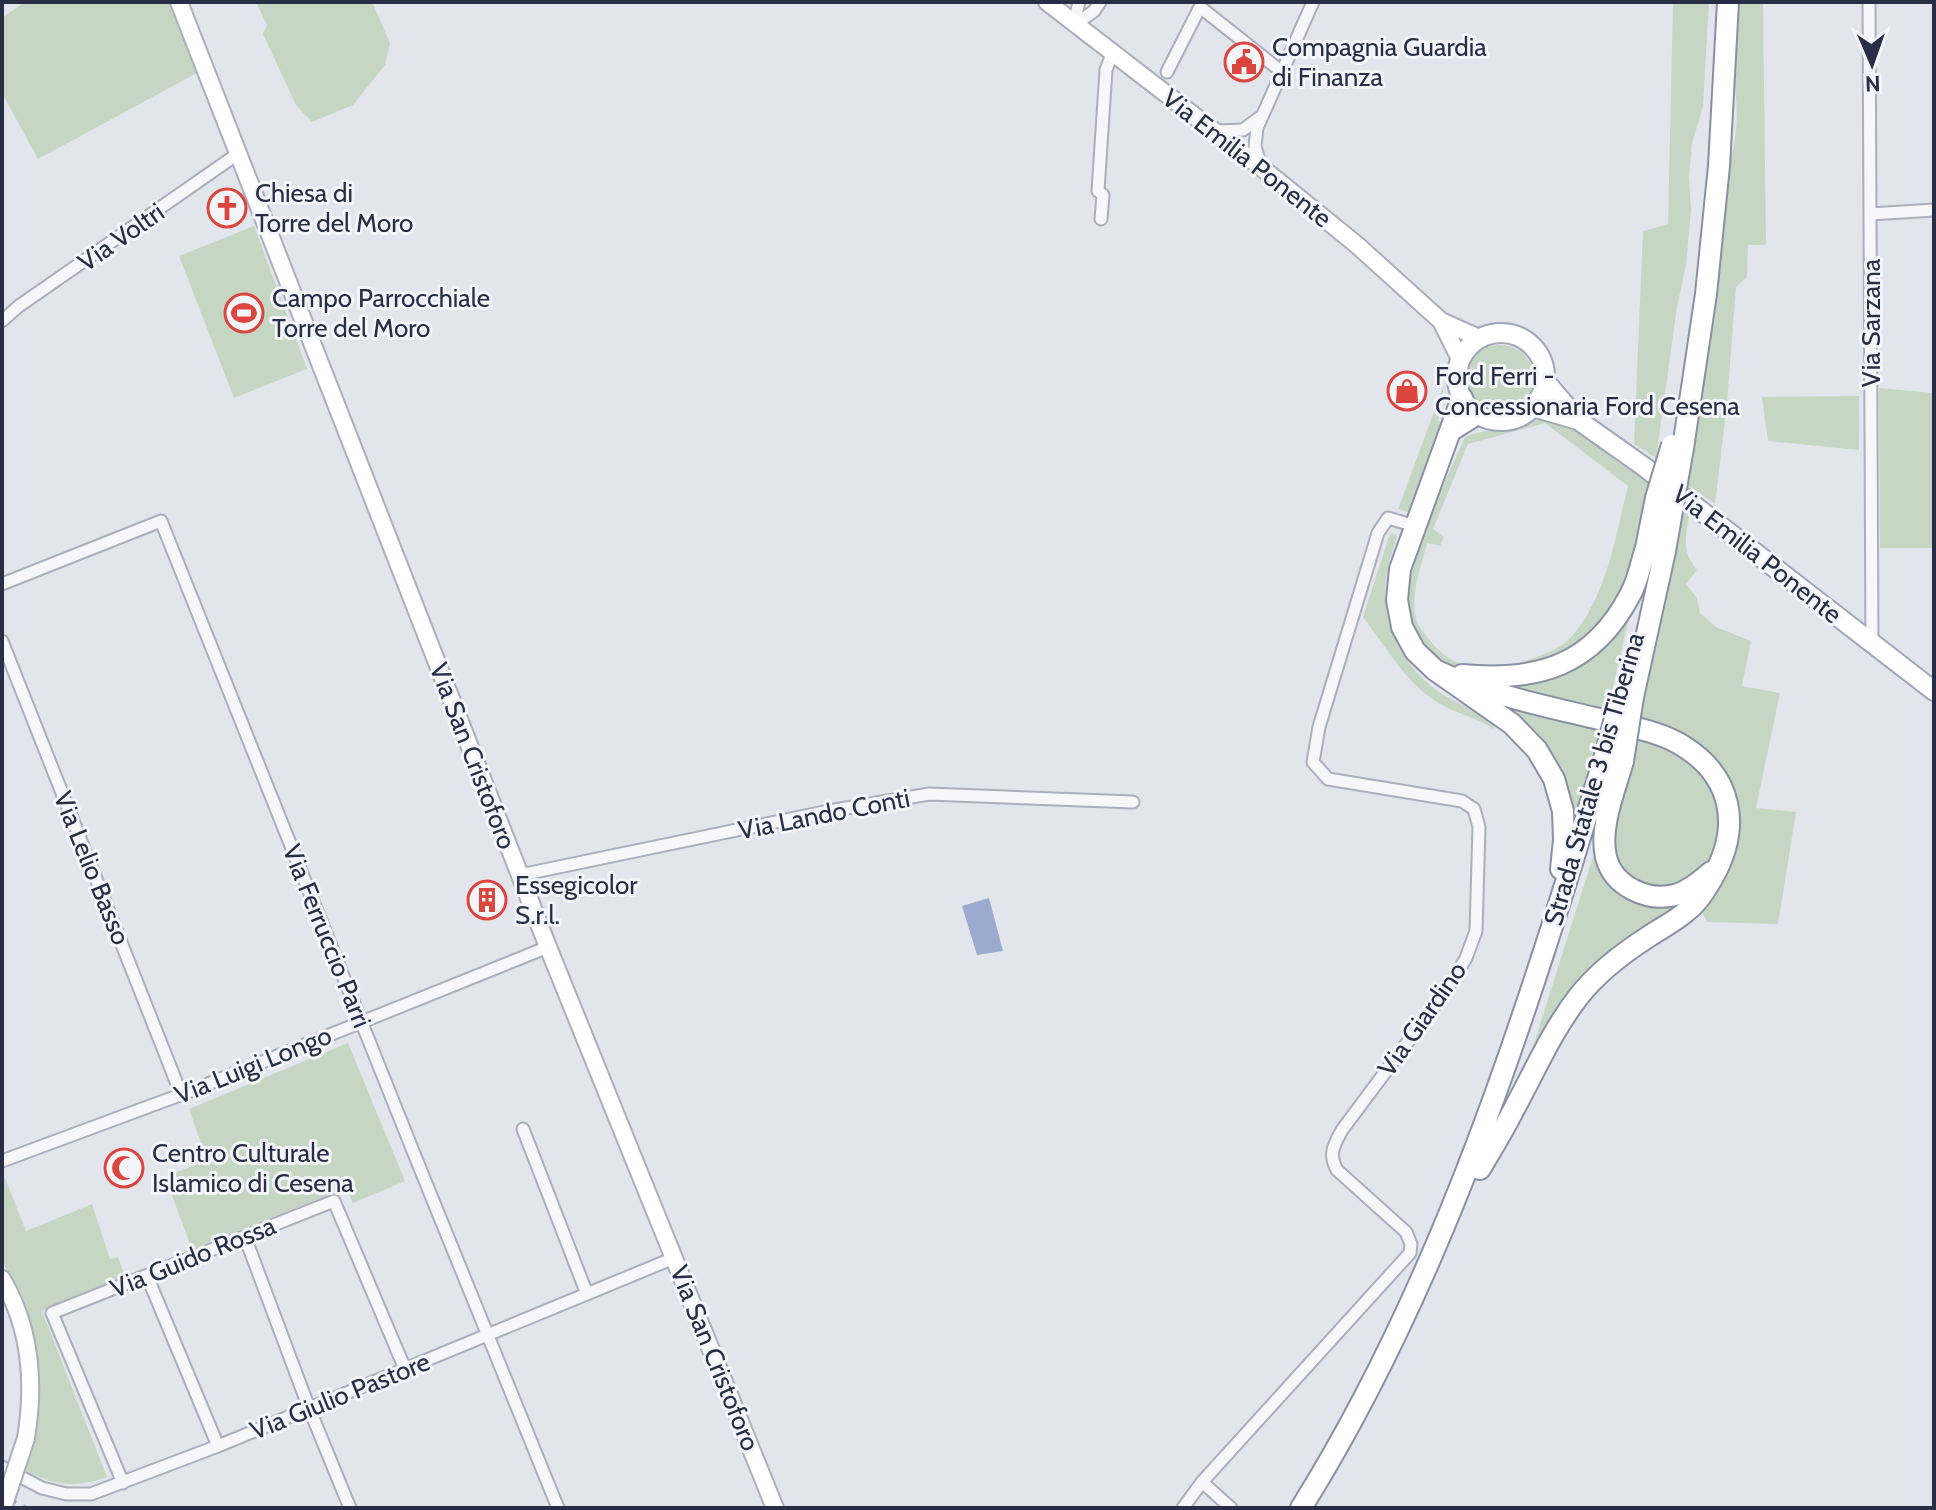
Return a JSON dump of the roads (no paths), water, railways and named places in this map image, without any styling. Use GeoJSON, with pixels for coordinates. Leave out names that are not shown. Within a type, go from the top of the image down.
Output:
{"type":"FeatureCollection","features":[{"type":"Feature","properties":{"kind":"highway"},"geometry":{"type":"LineString","coordinates":[[1678,446],[1706,164],[1715,2]]}},
{"type":"Feature","properties":{"kind":"highway"},"geometry":{"type":"LineString","coordinates":[[1435,670],[1461,675],[1513,677],[1540,673],[1565,663],[1590,647],[1613,623],[1655,549],[1656,498],[1678,446],[1706,294],[1717,180],[1728,2]]}},
{"type":"Feature","properties":{"kind":"highway"},"geometry":{"type":"LineString","coordinates":[[1462,398],[1400,569],[1397,600],[1402,627],[1415,651],[1435,670],[1512,724],[1537,750],[1554,779],[1563,811],[1564,840],[1561,870],[1546,918],[1541,966]]}},
{"type":"Feature","properties":{"kind":"highway"},"geometry":{"type":"LineString","coordinates":[[1450,431],[1477,414]]}},
{"type":"Feature","properties":{"kind":"highway","name":"Strada Statale 3 bis Tiberina"},"geometry":{"type":"LineString","coordinates":[[1315,1508],[1412,1324],[1480,1169],[1523,1056],[1553,971],[1615,759],[1655,549]]}},
{"type":"Feature","properties":{"kind":"highway"},"geometry":{"type":"LineString","coordinates":[[1435,670],[1490,692],[1652,733],[1681,744],[1707,763],[1723,789],[1730,816],[1728,840],[1720,864],[1703,896],[1687,911],[1611,964],[1582,992],[1552,1035],[1514,1111],[1480,1169]]}},
{"type":"Feature","properties":{"kind":"highway"},"geometry":{"type":"LineString","coordinates":[[1615,759],[1605,827],[1606,858],[1615,876],[1630,890],[1651,896],[1674,895],[1693,887],[1720,864]]}},
{"type":"Feature","properties":{"kind":"highway","name":"Strada Statale 3 bis Tiberina"},"geometry":{"type":"LineString","coordinates":[[1301,1508],[1364,1396],[1435,1244],[1512,1053],[1615,759]]}},
{"type":"Feature","properties":{"kind":"main road"},"geometry":{"type":"LineString","coordinates":[[1507,333],[1524,340],[1540,356],[1545,381],[1541,395],[1533,407],[1521,416],[1506,421],[1491,420],[1477,414],[1462,398],[1457,385],[1460,359],[1479,338],[1507,333]]}},
{"type":"Feature","properties":{"kind":"main road","name":"Via Emilia Ponente"},"geometry":{"type":"LineString","coordinates":[[1545,381],[1578,420],[1643,466],[1934,691]]}},
{"type":"Feature","properties":{"kind":"main road","name":"Via Emilia Ponente"},"geometry":{"type":"LineString","coordinates":[[1533,407],[1578,420]]}},
{"type":"Feature","properties":{"kind":"street","name":"Via San Cristoforo"},"geometry":{"type":"LineString","coordinates":[[179,2],[548,947],[775,1508]]}},
{"type":"Feature","properties":{"kind":"street","name":"Via Emilia Ponente"},"geometry":{"type":"LineString","coordinates":[[1047,2],[1262,168],[1357,245],[1441,321],[1479,338]]}},
{"type":"Feature","properties":{"kind":"street"},"geometry":{"type":"LineString","coordinates":[[1075,24],[1079,2]]}},
{"type":"Feature","properties":{"kind":"street"},"geometry":{"type":"LineString","coordinates":[[1238,149],[1262,115],[1313,2]]}},
{"type":"Feature","properties":{"kind":"street","name":"Via Sarzana"},"geometry":{"type":"LineString","coordinates":[[1869,2],[1872,644]]}},
{"type":"Feature","properties":{"kind":"street"},"geometry":{"type":"LineString","coordinates":[[1075,24],[1097,6]]}},
{"type":"Feature","properties":{"kind":"street"},"geometry":{"type":"LineString","coordinates":[[1095,39],[1091,24],[1097,6]]}},
{"type":"Feature","properties":{"kind":"street"},"geometry":{"type":"LineString","coordinates":[[1167,72],[1200,7],[1282,72]]}},
{"type":"Feature","properties":{"kind":"street"},"geometry":{"type":"LineString","coordinates":[[1101,219],[1103,195],[1098,191],[1106,70],[1112,54]]}},
{"type":"Feature","properties":{"kind":"street"},"geometry":{"type":"LineString","coordinates":[[1214,131],[1234,132],[1254,126]]}},
{"type":"Feature","properties":{"kind":"street"},"geometry":{"type":"LineString","coordinates":[[1254,126],[1255,146],[1262,168]]}},
{"type":"Feature","properties":{"kind":"street","name":"Via Voltri"},"geometry":{"type":"LineString","coordinates":[[2,321],[19,306],[239,153]]}},
{"type":"Feature","properties":{"kind":"street"},"geometry":{"type":"LineString","coordinates":[[1870,214],[1934,210]]}},
{"type":"Feature","properties":{"kind":"street","name":"Via Emilia Ponente"},"geometry":{"type":"LineString","coordinates":[[1441,321],[1460,359]]}},
{"type":"Feature","properties":{"kind":"street","name":"Via Giardino"},"geometry":{"type":"LineString","coordinates":[[1183,1508],[1202,1482],[1410,1253],[1411,1244],[1406,1232],[1337,1170],[1332,1160],[1333,1147],[1342,1130],[1448,988],[1466,958],[1476,931],[1479,827],[1474,809],[1462,801],[1328,779],[1313,762],[1319,727],[1378,533],[1388,518],[1415,526]]}},
{"type":"Feature","properties":{"kind":"street","name":"Via Ferruccio Parri"},"geometry":{"type":"LineString","coordinates":[[2,584],[161,521],[558,1508]]}},
{"type":"Feature","properties":{"kind":"street","name":"Via Lelio Basso"},"geometry":{"type":"LineString","coordinates":[[2,641],[181,1094]]}},
{"type":"Feature","properties":{"kind":"street","name":"Via Lando Conti"},"geometry":{"type":"LineString","coordinates":[[520,875],[829,811],[929,794],[1133,802]]}},
{"type":"Feature","properties":{"kind":"street","name":"Via Luigi Longo"},"geometry":{"type":"LineString","coordinates":[[2,1161],[181,1094],[548,947]]}},
{"type":"Feature","properties":{"kind":"street"},"geometry":{"type":"LineString","coordinates":[[523,1129],[587,1294]]}},
{"type":"Feature","properties":{"kind":"street","name":"Via Guido Rossa"},"geometry":{"type":"LineString","coordinates":[[123,1483],[52,1313],[334,1201],[405,1369]]}},
{"type":"Feature","properties":{"kind":"street"},"geometry":{"type":"LineString","coordinates":[[245,1237],[350,1508]]}},
{"type":"Feature","properties":{"kind":"street","name":"Via Giulio Pastore"},"geometry":{"type":"LineString","coordinates":[[2,1467],[42,1488],[66,1494],[91,1494],[218,1446],[674,1258]]}},
{"type":"Feature","properties":{"kind":"street"},"geometry":{"type":"LineString","coordinates":[[147,1276],[218,1446]]}},
{"type":"Feature","properties":{"kind":"street"},"geometry":{"type":"LineString","coordinates":[[2,1279],[13,1298],[29,1353],[31,1406],[26,1438],[3,1508]]}},
{"type":"Feature","properties":{"kind":"street"},"geometry":{"type":"LineString","coordinates":[[1202,1482],[1231,1508]]}},
{"type":"Feature","properties":{"kind":"water"},"geometry":{"type":"Polygon","coordinates":[[[989,898],[1003,951],[977,955],[962,906],[989,898]]]}},
{"type":"Feature","properties":{"kind":"railway"},"geometry":{"type":"LineString","coordinates":[[2,1495],[27,1508]]}},
{"type":"Feature","properties":{"kind":"place","name":"Compagnia Guardia di Finanza"},"geometry":{"type":"Point","coordinates":[1244,62]}},
{"type":"Feature","properties":{"kind":"place","name":"Chiesa di Torre del Moro"},"geometry":{"type":"Point","coordinates":[227,208]}},
{"type":"Feature","properties":{"kind":"place","name":"Campo Parrocchiale Torre del Moro"},"geometry":{"type":"Point","coordinates":[244,313]}},
{"type":"Feature","properties":{"kind":"place","name":"Ford Ferri - Concessionaria Ford Cesena"},"geometry":{"type":"Point","coordinates":[1407,391]}},
{"type":"Feature","properties":{"kind":"place","name":"Essegicolor S.r.l."},"geometry":{"type":"Point","coordinates":[487,900]}},
{"type":"Feature","properties":{"kind":"place","name":"Centro Culturale Islamico di Cesena"},"geometry":{"type":"Point","coordinates":[124,1168]}}]}
